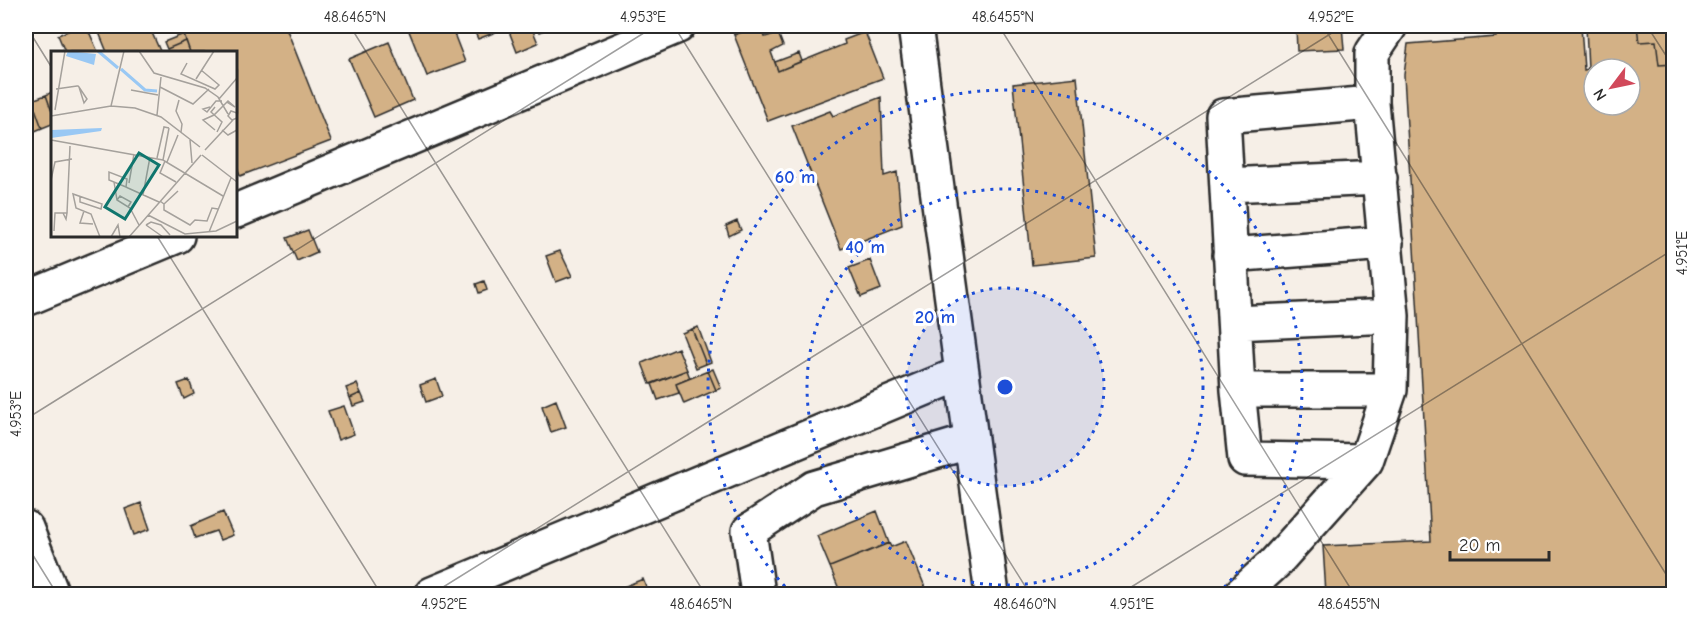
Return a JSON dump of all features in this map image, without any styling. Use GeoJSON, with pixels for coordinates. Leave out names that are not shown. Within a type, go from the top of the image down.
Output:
{"type":"FeatureCollection","features":[{"type":"Feature","properties":{"kind":"street"},"geometry":{"type":"LineString","coordinates":[[237,211],[678,26]]}},
{"type":"Feature","properties":{"kind":"street"},"geometry":{"type":"LineString","coordinates":[[915,26],[992,594]]}},
{"type":"Feature","properties":{"kind":"street"},"geometry":{"type":"LineString","coordinates":[[1241,594],[1275,563],[1366,461],[1390,390],[1392,316],[1372,103],[1372,53],[1390,26]]}},
{"type":"Feature","properties":{"kind":"street"},"geometry":{"type":"LineString","coordinates":[[1366,461],[1245,459],[1238,390],[1222,116],[1372,103]]}},
{"type":"Feature","properties":{"kind":"street"},"geometry":{"type":"LineString","coordinates":[[1227,185],[1380,178]]}},
{"type":"Feature","properties":{"kind":"street"},"geometry":{"type":"LineString","coordinates":[[26,299],[175,237]]}},
{"type":"Feature","properties":{"kind":"street"},"geometry":{"type":"LineString","coordinates":[[1230,255],[1386,243]]}},
{"type":"Feature","properties":{"kind":"street"},"geometry":{"type":"LineString","coordinates":[[1235,323],[1392,316]]}},
{"type":"Feature","properties":{"kind":"street"},"geometry":{"type":"LineString","coordinates":[[432,594],[962,373]]}},
{"type":"Feature","properties":{"kind":"street"},"geometry":{"type":"LineString","coordinates":[[1238,390],[1390,390]]}},
{"type":"Feature","properties":{"kind":"street"},"geometry":{"type":"LineString","coordinates":[[758,594],[749,531],[814,488],[971,441]]}},
{"type":"Feature","properties":{"kind":"street"},"geometry":{"type":"LineString","coordinates":[[26,528],[52,594]]}},
{"type":"Feature","properties":{"kind":"building"},"geometry":{"type":"Polygon","coordinates":[[[80,26],[90,34],[98,51],[65,51],[58,35],[80,26]]]}},
{"type":"Feature","properties":{"kind":"building"},"geometry":{"type":"Polygon","coordinates":[[[110,26],[149,26],[160,51],[107,51],[98,30],[110,26]]]}},
{"type":"Feature","properties":{"kind":"building"},"geometry":{"type":"Polygon","coordinates":[[[181,26],[300,26],[287,30],[331,141],[240,176],[237,168],[237,51],[190,51],[181,26]]]}},
{"type":"Feature","properties":{"kind":"building"},"geometry":{"type":"Polygon","coordinates":[[[407,26],[451,26],[465,62],[427,76],[407,26]]]}},
{"type":"Feature","properties":{"kind":"building"},"geometry":{"type":"Polygon","coordinates":[[[472,26],[505,26],[506,28],[478,39],[472,26]]]}},
{"type":"Feature","properties":{"kind":"building"},"geometry":{"type":"Polygon","coordinates":[[[507,26],[531,26],[538,43],[517,52],[507,26]]]}},
{"type":"Feature","properties":{"kind":"building"},"geometry":{"type":"Polygon","coordinates":[[[537,26],[555,26],[539,32],[537,26]]]}},
{"type":"Feature","properties":{"kind":"building"},"geometry":{"type":"Polygon","coordinates":[[[731,26],[759,26],[734,35],[731,26]]]}},
{"type":"Feature","properties":{"kind":"building"},"geometry":{"type":"Polygon","coordinates":[[[759,26],[765,37],[778,33],[783,46],[771,52],[778,71],[845,44],[844,40],[865,32],[883,78],[768,121],[734,35],[759,26]]]}},
{"type":"Feature","properties":{"kind":"building"},"geometry":{"type":"Polygon","coordinates":[[[1296,26],[1342,26],[1344,49],[1297,51],[1296,26]]]}},
{"type":"Feature","properties":{"kind":"building"},"geometry":{"type":"Polygon","coordinates":[[[1496,26],[1581,26],[1582,117],[1642,117],[1642,57],[1587,57],[1586,26],[1637,26],[1639,42],[1656,41],[1659,65],[1674,64],[1674,594],[1326,594],[1323,546],[1431,541],[1404,75],[1408,44],[1496,37],[1496,26]]]}},
{"type":"Feature","properties":{"kind":"building"},"geometry":{"type":"Polygon","coordinates":[[[1637,26],[1674,26],[1674,64],[1659,65],[1656,41],[1639,42],[1637,26]]]}},
{"type":"Feature","properties":{"kind":"building"},"geometry":{"type":"Polygon","coordinates":[[[184,34],[186,41],[167,49],[164,42],[184,34]]]}},
{"type":"Feature","properties":{"kind":"building"},"geometry":{"type":"Polygon","coordinates":[[[186,41],[190,51],[168,51],[167,49],[186,41]]]}},
{"type":"Feature","properties":{"kind":"building"},"geometry":{"type":"Polygon","coordinates":[[[389,42],[413,100],[374,117],[349,59],[389,42]]]}},
{"type":"Feature","properties":{"kind":"building"},"geometry":{"type":"Polygon","coordinates":[[[799,53],[802,61],[778,71],[775,62],[799,53]]]}},
{"type":"Feature","properties":{"kind":"building"},"geometry":{"type":"Polygon","coordinates":[[[1077,77],[1096,258],[1032,265],[1013,84],[1077,77]]]}},
{"type":"Feature","properties":{"kind":"building"},"geometry":{"type":"Polygon","coordinates":[[[51,92],[51,109],[46,95],[51,92]]]}},
{"type":"Feature","properties":{"kind":"building"},"geometry":{"type":"Polygon","coordinates":[[[46,95],[51,109],[51,124],[42,128],[32,100],[46,95]]]}},
{"type":"Feature","properties":{"kind":"building"},"geometry":{"type":"Polygon","coordinates":[[[881,97],[884,176],[897,172],[902,225],[841,249],[792,126],[830,111],[833,116],[881,97]]]}},
{"type":"Feature","properties":{"kind":"building"},"geometry":{"type":"Polygon","coordinates":[[[32,100],[42,128],[28,134],[26,103],[32,100]]]}},
{"type":"Feature","properties":{"kind":"building"},"geometry":{"type":"Polygon","coordinates":[[[737,221],[741,230],[729,236],[726,226],[737,221]]]}},
{"type":"Feature","properties":{"kind":"building"},"geometry":{"type":"Polygon","coordinates":[[[308,230],[317,252],[297,261],[287,238],[308,230]]]}},
{"type":"Feature","properties":{"kind":"building"},"geometry":{"type":"Polygon","coordinates":[[[560,251],[572,276],[556,282],[546,256],[560,251]]]}},
{"type":"Feature","properties":{"kind":"building"},"geometry":{"type":"Polygon","coordinates":[[[870,260],[881,289],[861,297],[849,268],[870,260]]]}},
{"type":"Feature","properties":{"kind":"building"},"geometry":{"type":"Polygon","coordinates":[[[484,281],[487,290],[479,293],[476,284],[484,281]]]}},
{"type":"Feature","properties":{"kind":"building"},"geometry":{"type":"Polygon","coordinates":[[[698,327],[711,362],[706,364],[692,329],[698,327]]]}},
{"type":"Feature","properties":{"kind":"building"},"geometry":{"type":"Polygon","coordinates":[[[692,329],[706,364],[696,368],[682,333],[692,329]]]}},
{"type":"Feature","properties":{"kind":"building"},"geometry":{"type":"Polygon","coordinates":[[[678,348],[687,370],[650,384],[642,363],[678,348]]]}},
{"type":"Feature","properties":{"kind":"building"},"geometry":{"type":"Polygon","coordinates":[[[713,369],[721,388],[716,390],[708,371],[713,369]]]}},
{"type":"Feature","properties":{"kind":"building"},"geometry":{"type":"Polygon","coordinates":[[[687,370],[690,378],[676,384],[679,393],[658,400],[652,384],[687,370]]]}},
{"type":"Feature","properties":{"kind":"building"},"geometry":{"type":"Polygon","coordinates":[[[708,371],[716,390],[684,404],[676,384],[708,371]]]}},
{"type":"Feature","properties":{"kind":"building"},"geometry":{"type":"Polygon","coordinates":[[[436,379],[442,396],[426,402],[420,385],[436,379]]]}},
{"type":"Feature","properties":{"kind":"building"},"geometry":{"type":"Polygon","coordinates":[[[189,380],[194,394],[184,399],[178,384],[189,380]]]}},
{"type":"Feature","properties":{"kind":"building"},"geometry":{"type":"Polygon","coordinates":[[[357,384],[361,393],[350,398],[346,388],[357,384]]]}},
{"type":"Feature","properties":{"kind":"building"},"geometry":{"type":"Polygon","coordinates":[[[361,393],[365,402],[353,406],[350,398],[361,393]]]}},
{"type":"Feature","properties":{"kind":"building"},"geometry":{"type":"Polygon","coordinates":[[[556,400],[566,427],[551,432],[542,406],[556,400]]]}},
{"type":"Feature","properties":{"kind":"building"},"geometry":{"type":"Polygon","coordinates":[[[344,406],[354,434],[338,440],[328,411],[344,406]]]}},
{"type":"Feature","properties":{"kind":"building"},"geometry":{"type":"Polygon","coordinates":[[[141,503],[150,529],[134,535],[125,509],[141,503]]]}},
{"type":"Feature","properties":{"kind":"building"},"geometry":{"type":"Polygon","coordinates":[[[877,511],[889,543],[830,567],[817,536],[877,511]]]}},
{"type":"Feature","properties":{"kind":"building"},"geometry":{"type":"Polygon","coordinates":[[[223,512],[233,535],[220,540],[216,531],[195,538],[191,526],[223,512]]]}},
{"type":"Feature","properties":{"kind":"building"},"geometry":{"type":"Polygon","coordinates":[[[906,541],[928,594],[841,594],[830,567],[889,543],[891,547],[906,541]]]}},
{"type":"Feature","properties":{"kind":"building"},"geometry":{"type":"Polygon","coordinates":[[[643,579],[649,594],[606,594],[643,579]]]}}]}
